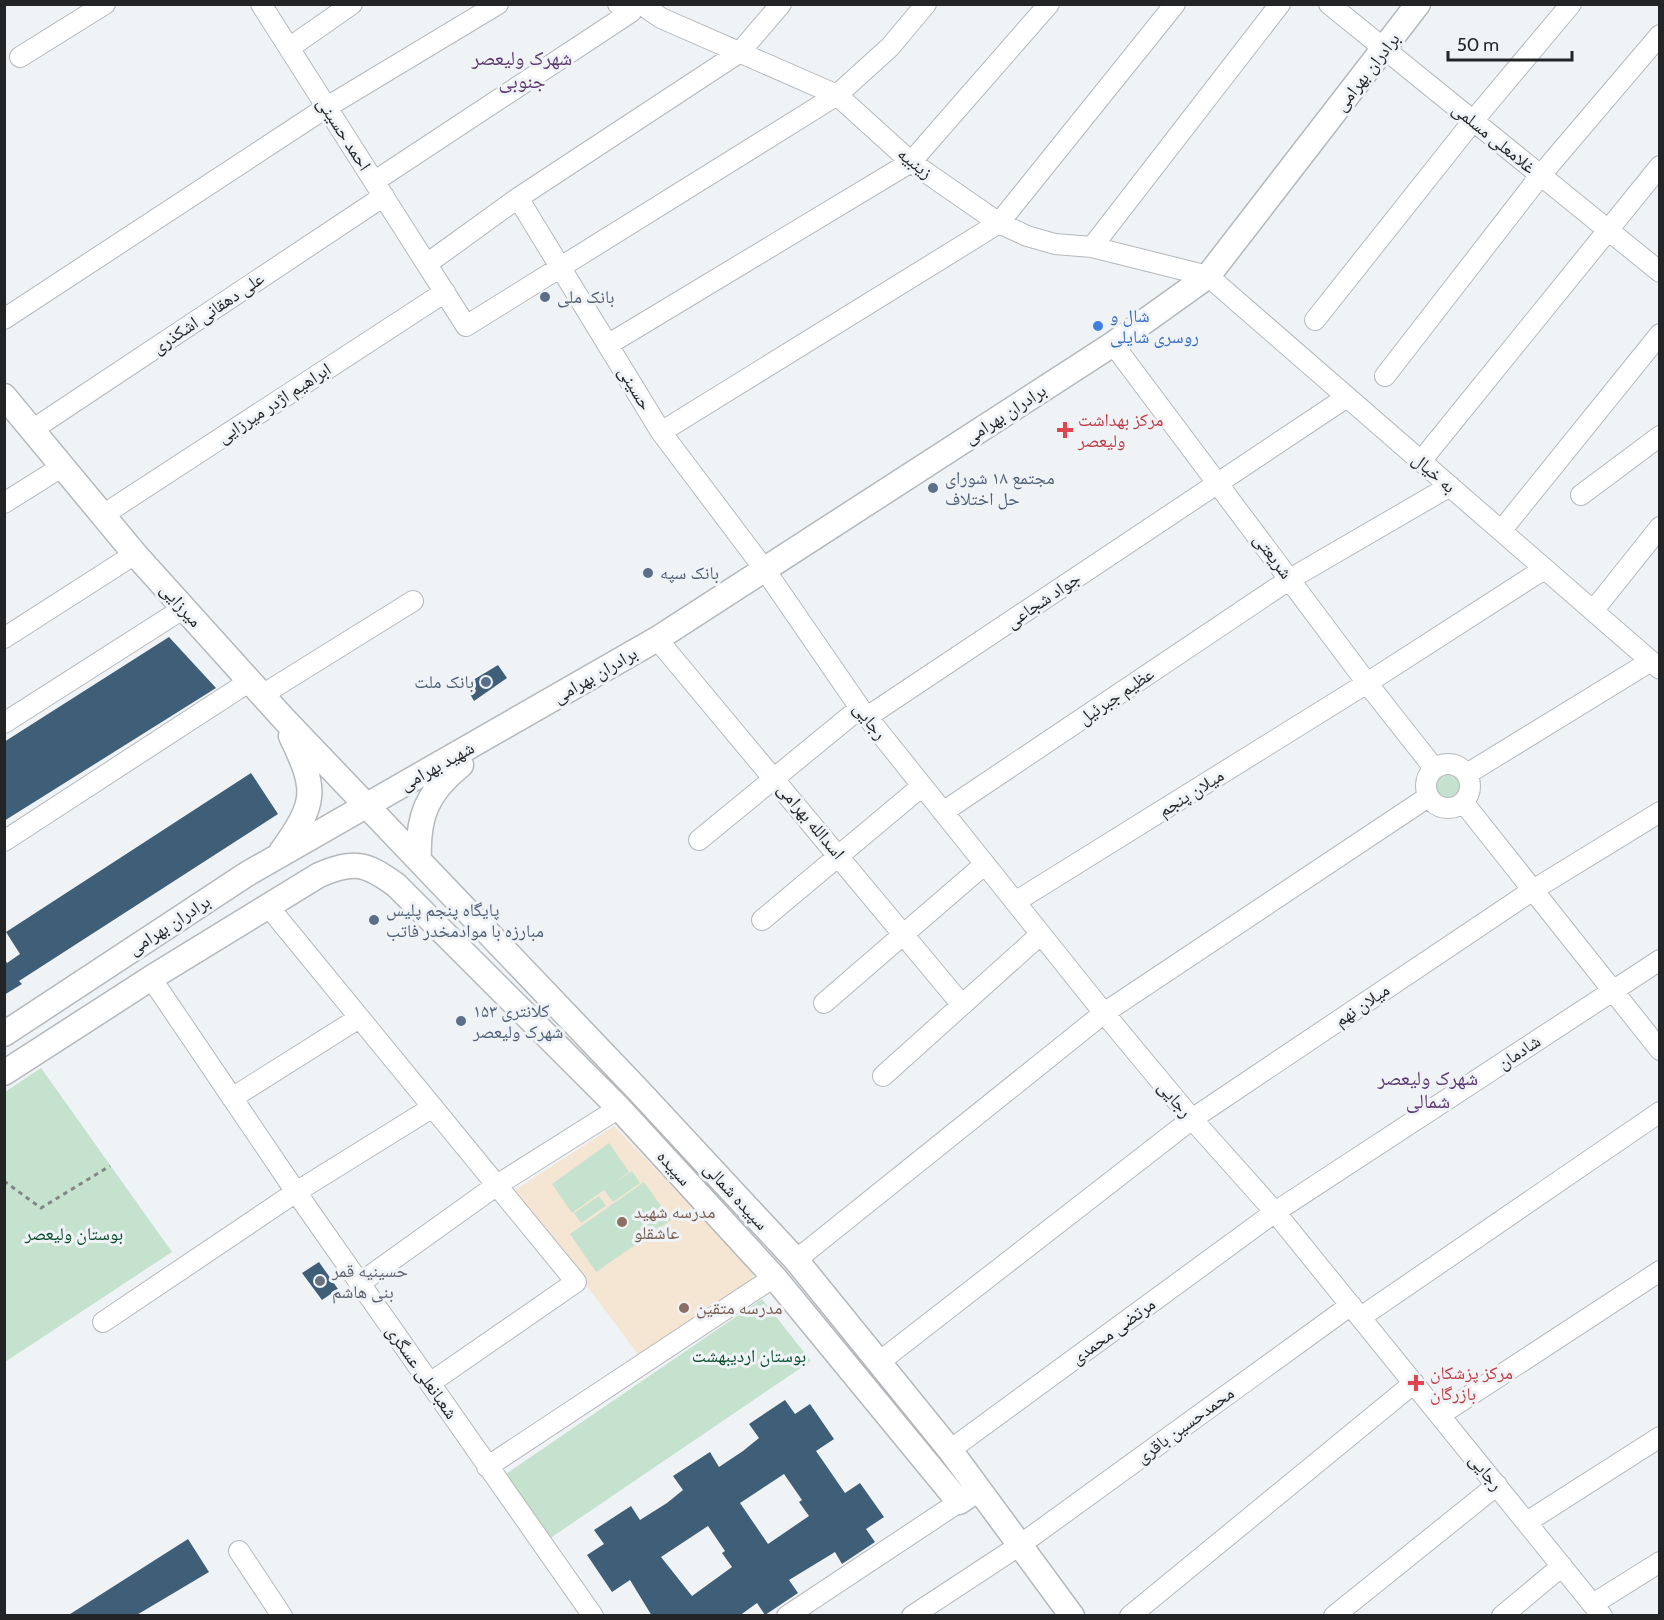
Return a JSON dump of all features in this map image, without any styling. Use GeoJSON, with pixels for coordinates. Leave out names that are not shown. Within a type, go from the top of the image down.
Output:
{"type":"FeatureCollection","features":[{"type":"Feature","properties":{"kind":"main road","name":"برادران بهرامی"},"geometry":{"type":"LineString","coordinates":[[507,727],[657,639],[765,570],[1113,344],[1208,276],[1419,4]]}},
{"type":"Feature","properties":{"kind":"main road","name":"میرزایی"},"geometry":{"type":"LineString","coordinates":[[4,396],[135,554],[283,718],[368,805]]}},
{"type":"Feature","properties":{"kind":"main road"},"geometry":{"type":"LineString","coordinates":[[270,861],[302,819],[309,802],[311,787],[307,770],[283,718]]}},
{"type":"Feature","properties":{"kind":"main road","name":"شهید بهرامی"},"geometry":{"type":"LineString","coordinates":[[368,805],[507,727]]}},
{"type":"Feature","properties":{"kind":"main road"},"geometry":{"type":"LineString","coordinates":[[419,860],[418,836],[425,808],[440,782],[507,727]]}},
{"type":"Feature","properties":{"kind":"main road","name":"برادران بهرامی"},"geometry":{"type":"LineString","coordinates":[[4,1034],[270,861],[368,805]]}},
{"type":"Feature","properties":{"kind":"main road","name":"سپیده شمالی"},"geometry":{"type":"LineString","coordinates":[[368,805],[796,1260],[950,1449],[969,1495],[1020,1545],[1072,1616]]}},
{"type":"Feature","properties":{"kind":"main road"},"geometry":{"type":"LineString","coordinates":[[270,861],[279,862],[286,867],[285,883],[273,903]]}},
{"type":"Feature","properties":{"kind":"main road","name":"برادران بهرامی"},"geometry":{"type":"LineString","coordinates":[[4,1073],[151,978],[320,875],[340,866],[360,864]]}},
{"type":"Feature","properties":{"kind":"main road","name":"سپیده"},"geometry":{"type":"LineString","coordinates":[[360,864],[376,870],[396,885],[619,1108],[969,1495]]}},
{"type":"Feature","properties":{"kind":"main road"},"geometry":{"type":"LineString","coordinates":[[574,1062],[594,1044]]}},
{"type":"Feature","properties":{"kind":"main road"},"geometry":{"type":"LineString","coordinates":[[701,1197],[721,1180]]}},
{"type":"Feature","properties":{"kind":"street"},"geometry":{"type":"LineString","coordinates":[[20,57],[105,4]]}},
{"type":"Feature","properties":{"kind":"street","name":"احمد حسینی"},"geometry":{"type":"LineString","coordinates":[[261,4],[466,326],[562,266]]}},
{"type":"Feature","properties":{"kind":"street"},"geometry":{"type":"LineString","coordinates":[[289,48],[352,4]]}},
{"type":"Feature","properties":{"kind":"street"},"geometry":{"type":"LineString","coordinates":[[4,319],[327,107],[498,4]]}},
{"type":"Feature","properties":{"kind":"street"},"geometry":{"type":"LineString","coordinates":[[428,263],[518,198],[740,52],[781,4]]}},
{"type":"Feature","properties":{"kind":"street"},"geometry":{"type":"LineString","coordinates":[[562,266],[837,95],[890,47],[926,4]]}},
{"type":"Feature","properties":{"kind":"street"},"geometry":{"type":"LineString","coordinates":[[609,344],[911,162],[1048,4]]}},
{"type":"Feature","properties":{"kind":"street"},"geometry":{"type":"LineString","coordinates":[[661,432],[999,223],[1174,4]]}},
{"type":"Feature","properties":{"kind":"street"},"geometry":{"type":"LineString","coordinates":[[1092,247],[1280,4]]}},
{"type":"Feature","properties":{"kind":"street","name":"غلامعلی مسلمی"},"geometry":{"type":"LineString","coordinates":[[1329,4],[1659,272]]}},
{"type":"Feature","properties":{"kind":"street"},"geometry":{"type":"LineString","coordinates":[[1315,320],[1473,121],[1571,4]]}},
{"type":"Feature","properties":{"kind":"street","name":"زینبیه"},"geometry":{"type":"LineString","coordinates":[[630,7],[666,11],[740,52],[837,95],[911,162],[999,223],[1027,236],[1055,244],[1092,247],[1208,276]]}},
{"type":"Feature","properties":{"kind":"street","name":"علی دهقانی اشکذری"},"geometry":{"type":"LineString","coordinates":[[32,430],[379,188],[630,7]]}},
{"type":"Feature","properties":{"kind":"street"},"geometry":{"type":"LineString","coordinates":[[1385,376],[1540,176],[1659,35]]}},
{"type":"Feature","properties":{"kind":"street"},"geometry":{"type":"LineString","coordinates":[[1421,461],[1659,166]]}},
{"type":"Feature","properties":{"kind":"street","name":"حسینی"},"geometry":{"type":"LineString","coordinates":[[518,198],[562,266],[661,432],[765,570]]}},
{"type":"Feature","properties":{"kind":"street","name":"به خیال"},"geometry":{"type":"LineString","coordinates":[[1208,276],[1655,665]]}},
{"type":"Feature","properties":{"kind":"street","name":"ابراهیم اژدر میرزایی"},"geometry":{"type":"LineString","coordinates":[[103,515],[445,292]]}},
{"type":"Feature","properties":{"kind":"street"},"geometry":{"type":"LineString","coordinates":[[1501,531],[1659,334]]}},
{"type":"Feature","properties":{"kind":"street","name":"شریعتی"},"geometry":{"type":"LineString","coordinates":[[1113,344],[1367,683],[1434,768]]}},
{"type":"Feature","properties":{"kind":"street","name":"جواد شجاعی"},"geometry":{"type":"LineString","coordinates":[[699,840],[775,777],[863,713],[1219,484],[1347,397]]}},
{"type":"Feature","properties":{"kind":"street"},"geometry":{"type":"LineString","coordinates":[[1581,495],[1659,436]]}},
{"type":"Feature","properties":{"kind":"street"},"geometry":{"type":"LineString","coordinates":[[4,503],[63,466]]}},
{"type":"Feature","properties":{"kind":"street","name":"عظیم جبرئیل"},"geometry":{"type":"LineString","coordinates":[[943,812],[1290,579],[1450,486]]}},
{"type":"Feature","properties":{"kind":"street"},"geometry":{"type":"LineString","coordinates":[[1593,610],[1659,527]]}},
{"type":"Feature","properties":{"kind":"street"},"geometry":{"type":"LineString","coordinates":[[4,638],[135,554]]}},
{"type":"Feature","properties":{"kind":"street","name":"میلان پنجم"},"geometry":{"type":"LineString","coordinates":[[1015,902],[1367,683],[1544,569]]}},
{"type":"Feature","properties":{"kind":"street","name":"رجایی"},"geometry":{"type":"LineString","coordinates":[[765,570],[863,713],[1104,1013],[1192,1119],[1275,1212],[1598,1610]]}},
{"type":"Feature","properties":{"kind":"street"},"geometry":{"type":"LineString","coordinates":[[4,842],[256,688],[413,602]]}},
{"type":"Feature","properties":{"kind":"street"},"geometry":{"type":"LineString","coordinates":[[4,723],[184,608]]}},
{"type":"Feature","properties":{"kind":"street","name":"اسدالله بهرامی"},"geometry":{"type":"LineString","coordinates":[[657,639],[775,777],[962,1005]]}},
{"type":"Feature","properties":{"kind":"street"},"geometry":{"type":"LineString","coordinates":[[1467,774],[1655,665]]}},
{"type":"Feature","properties":{"kind":"street"},"geometry":{"type":"LineString","coordinates":[[1449,763],[1467,774],[1470,789],[1463,802],[1456,807],[1441,807],[1428,797],[1425,784],[1434,768],[1449,763]]}},
{"type":"Feature","properties":{"kind":"street"},"geometry":{"type":"LineString","coordinates":[[762,921],[922,786]]}},
{"type":"Feature","properties":{"kind":"street"},"geometry":{"type":"LineString","coordinates":[[796,1260],[1104,1013],[1428,797]]}},
{"type":"Feature","properties":{"kind":"street"},"geometry":{"type":"LineString","coordinates":[[1463,802],[1659,1050]]}},
{"type":"Feature","properties":{"kind":"street","name":"میلان نهم"},"geometry":{"type":"LineString","coordinates":[[878,1363],[1192,1119],[1533,890],[1659,812]]}},
{"type":"Feature","properties":{"kind":"street"},"geometry":{"type":"LineString","coordinates":[[824,1003],[906,935],[985,864]]}},
{"type":"Feature","properties":{"kind":"street"},"geometry":{"type":"LineString","coordinates":[[273,903],[359,1018],[576,1282],[429,1383]]}},
{"type":"Feature","properties":{"kind":"street"},"geometry":{"type":"LineString","coordinates":[[883,1076],[1041,934]]}},
{"type":"Feature","properties":{"kind":"street","name":"شادمان"},"geometry":{"type":"LineString","coordinates":[[1275,1212],[1659,960]]}},
{"type":"Feature","properties":{"kind":"street","name":"شعبانعلی عسگری"},"geometry":{"type":"LineString","coordinates":[[151,978],[586,1613]]}},
{"type":"Feature","properties":{"kind":"street"},"geometry":{"type":"LineString","coordinates":[[232,1098],[359,1018]]}},
{"type":"Feature","properties":{"kind":"street"},"geometry":{"type":"LineString","coordinates":[[103,1322],[296,1192],[433,1107]]}},
{"type":"Feature","properties":{"kind":"street"},"geometry":{"type":"LineString","coordinates":[[360,1283],[497,1185],[619,1108]]}},
{"type":"Feature","properties":{"kind":"street","name":"محمدحسین باقری"},"geometry":{"type":"LineString","coordinates":[[912,1616],[1020,1545],[1356,1311],[1659,1112]]}},
{"type":"Feature","properties":{"kind":"street","name":"مرتضی محمدی"},"geometry":{"type":"LineString","coordinates":[[950,1449],[1275,1212]]}},
{"type":"Feature","properties":{"kind":"street"},"geometry":{"type":"LineString","coordinates":[[1440,1415],[1659,1271]]}},
{"type":"Feature","properties":{"kind":"street"},"geometry":{"type":"LineString","coordinates":[[487,1467],[774,1277]]}},
{"type":"Feature","properties":{"kind":"street"},"geometry":{"type":"LineString","coordinates":[[1130,1616],[1414,1383]]}},
{"type":"Feature","properties":{"kind":"street"},"geometry":{"type":"LineString","coordinates":[[1527,1522],[1659,1437]]}},
{"type":"Feature","properties":{"kind":"street"},"geometry":{"type":"LineString","coordinates":[[1334,1616],[1497,1485]]}},
{"type":"Feature","properties":{"kind":"street"},"geometry":{"type":"LineString","coordinates":[[787,1616],[969,1495]]}},
{"type":"Feature","properties":{"kind":"street"},"geometry":{"type":"LineString","coordinates":[[239,1551],[282,1616]]}},
{"type":"Feature","properties":{"kind":"street"},"geometry":{"type":"LineString","coordinates":[[1598,1610],[1659,1562]]}},
{"type":"Feature","properties":{"kind":"street"},"geometry":{"type":"LineString","coordinates":[[1502,1616],[1562,1566]]}},
{"type":"Feature","properties":{"kind":"path"},"geometry":{"type":"LineString","coordinates":[[4,1181],[41,1208],[110,1166]]}},
{"type":"Feature","properties":{"kind":"shaded area","name":"مدرسه شهید عاشقلو"},"geometry":{"type":"Polygon","coordinates":[[[614,1126],[755,1273],[749,1284],[640,1357],[515,1190],[614,1126]]]}},
{"type":"Feature","properties":{"kind":"green space"},"geometry":{"type":"Polygon","coordinates":[[[1447,766],[1461,771],[1466,785],[1461,799],[1447,804],[1433,799],[1428,785],[1433,771],[1447,766]]]}},
{"type":"Feature","properties":{"kind":"green space","name":"بوستان ولیعصر"},"geometry":{"type":"Polygon","coordinates":[[[41,1068],[172,1252],[5,1362],[5,1092],[41,1068]]]}},
{"type":"Feature","properties":{"kind":"green space"},"geometry":{"type":"Polygon","coordinates":[[[609,1143],[629,1172],[613,1184],[632,1171],[640,1183],[613,1202],[604,1190],[572,1213],[552,1184],[609,1143]]]}},
{"type":"Feature","properties":{"kind":"green space"},"geometry":{"type":"Polygon","coordinates":[[[644,1182],[671,1220],[596,1272],[570,1234],[644,1182]]]}},
{"type":"Feature","properties":{"kind":"green space"},"geometry":{"type":"Polygon","coordinates":[[[599,1196],[606,1206],[581,1223],[574,1213],[599,1196]]]}},
{"type":"Feature","properties":{"kind":"green space","name":"بوستان اردیبهشت"},"geometry":{"type":"Polygon","coordinates":[[[762,1299],[811,1361],[546,1541],[500,1478],[762,1299]]]}},
{"type":"Feature","properties":{"kind":"building"},"geometry":{"type":"Polygon","coordinates":[[[169,637],[216,688],[4,821],[4,742],[169,637]]]}},
{"type":"Feature","properties":{"kind":"building","name":"بانک ملت"},"geometry":{"type":"Polygon","coordinates":[[[498,665],[507,678],[474,701],[465,685],[498,665]]]}},
{"type":"Feature","properties":{"kind":"building"},"geometry":{"type":"Polygon","coordinates":[[[251,773],[278,814],[19,981],[22,984],[4,995],[4,958],[7,963],[20,954],[6,932],[251,773]]]}},
{"type":"Feature","properties":{"kind":"building","name":"حسینیه قمر بنی هاشم"},"geometry":{"type":"Polygon","coordinates":[[[319,1262],[338,1289],[322,1300],[302,1273],[319,1262]]]}},
{"type":"Feature","properties":{"kind":"building"},"geometry":{"type":"Polygon","coordinates":[[[785,1400],[795,1414],[810,1404],[834,1439],[816,1451],[845,1493],[860,1483],[884,1517],[866,1529],[875,1542],[842,1564],[835,1552],[789,1580],[798,1593],[765,1615],[757,1603],[739,1616],[652,1616],[630,1580],[612,1592],[587,1555],[604,1544],[594,1530],[631,1506],[640,1520],[667,1503],[683,1490],[673,1476],[710,1452],[719,1467],[759,1438],[749,1424],[785,1400]],[[784,1474],[740,1503],[768,1544],[809,1516],[799,1502],[802,1500],[784,1474]],[[708,1526],[661,1557],[692,1596],[732,1567],[722,1553],[725,1551],[708,1526]]]}},
{"type":"Feature","properties":{"kind":"building"},"geometry":{"type":"Polygon","coordinates":[[[188,1539],[209,1572],[135,1616],[67,1616],[188,1539]]]}},
{"type":"Feature","properties":{"kind":"place","name":"بانک ملی"},"geometry":{"type":"Point","coordinates":[545,297]}},
{"type":"Feature","properties":{"kind":"place","name":"شال و روسری شایلی"},"geometry":{"type":"Point","coordinates":[1098,326]}},
{"type":"Feature","properties":{"kind":"place","name":"مرکز بهداشت ولیعصر"},"geometry":{"type":"Point","coordinates":[1065,430]}},
{"type":"Feature","properties":{"kind":"place","name":"مجتمع ۱۸ شورای حل اختلاف"},"geometry":{"type":"Point","coordinates":[933,488]}},
{"type":"Feature","properties":{"kind":"place","name":"بانک سپه"},"geometry":{"type":"Point","coordinates":[648,573]}},
{"type":"Feature","properties":{"kind":"place","name":"بانک ملت"},"geometry":{"type":"Point","coordinates":[486,682]}},
{"type":"Feature","properties":{"kind":"place","name":"پایگاه پنجم پلیس مبارزه با موادمخدر فاتب"},"geometry":{"type":"Point","coordinates":[374,920]}},
{"type":"Feature","properties":{"kind":"place","name":"کلانتری ۱۵۳ شهرک ولیعصر"},"geometry":{"type":"Point","coordinates":[461,1021]}},
{"type":"Feature","properties":{"kind":"place","name":"مدرسه شهید عاشقلو"},"geometry":{"type":"Point","coordinates":[622,1222]}},
{"type":"Feature","properties":{"kind":"place","name":"حسینیه قمر بنی هاشم"},"geometry":{"type":"Point","coordinates":[320,1281]}},
{"type":"Feature","properties":{"kind":"place","name":"مدرسه متقین"},"geometry":{"type":"Point","coordinates":[684,1308]}},
{"type":"Feature","properties":{"kind":"place","name":"مرکز پزشکان بازرگان"},"geometry":{"type":"Point","coordinates":[1416,1383]}},
{"type":"Feature","properties":{"kind":"district","name":"شهرک ولیعصر جنوبی"},"geometry":{"type":"Point","coordinates":[522,70]}},
{"type":"Feature","properties":{"kind":"district","name":"شهرک ولیعصر شمالی"},"geometry":{"type":"Point","coordinates":[1428,1090]}}]}
